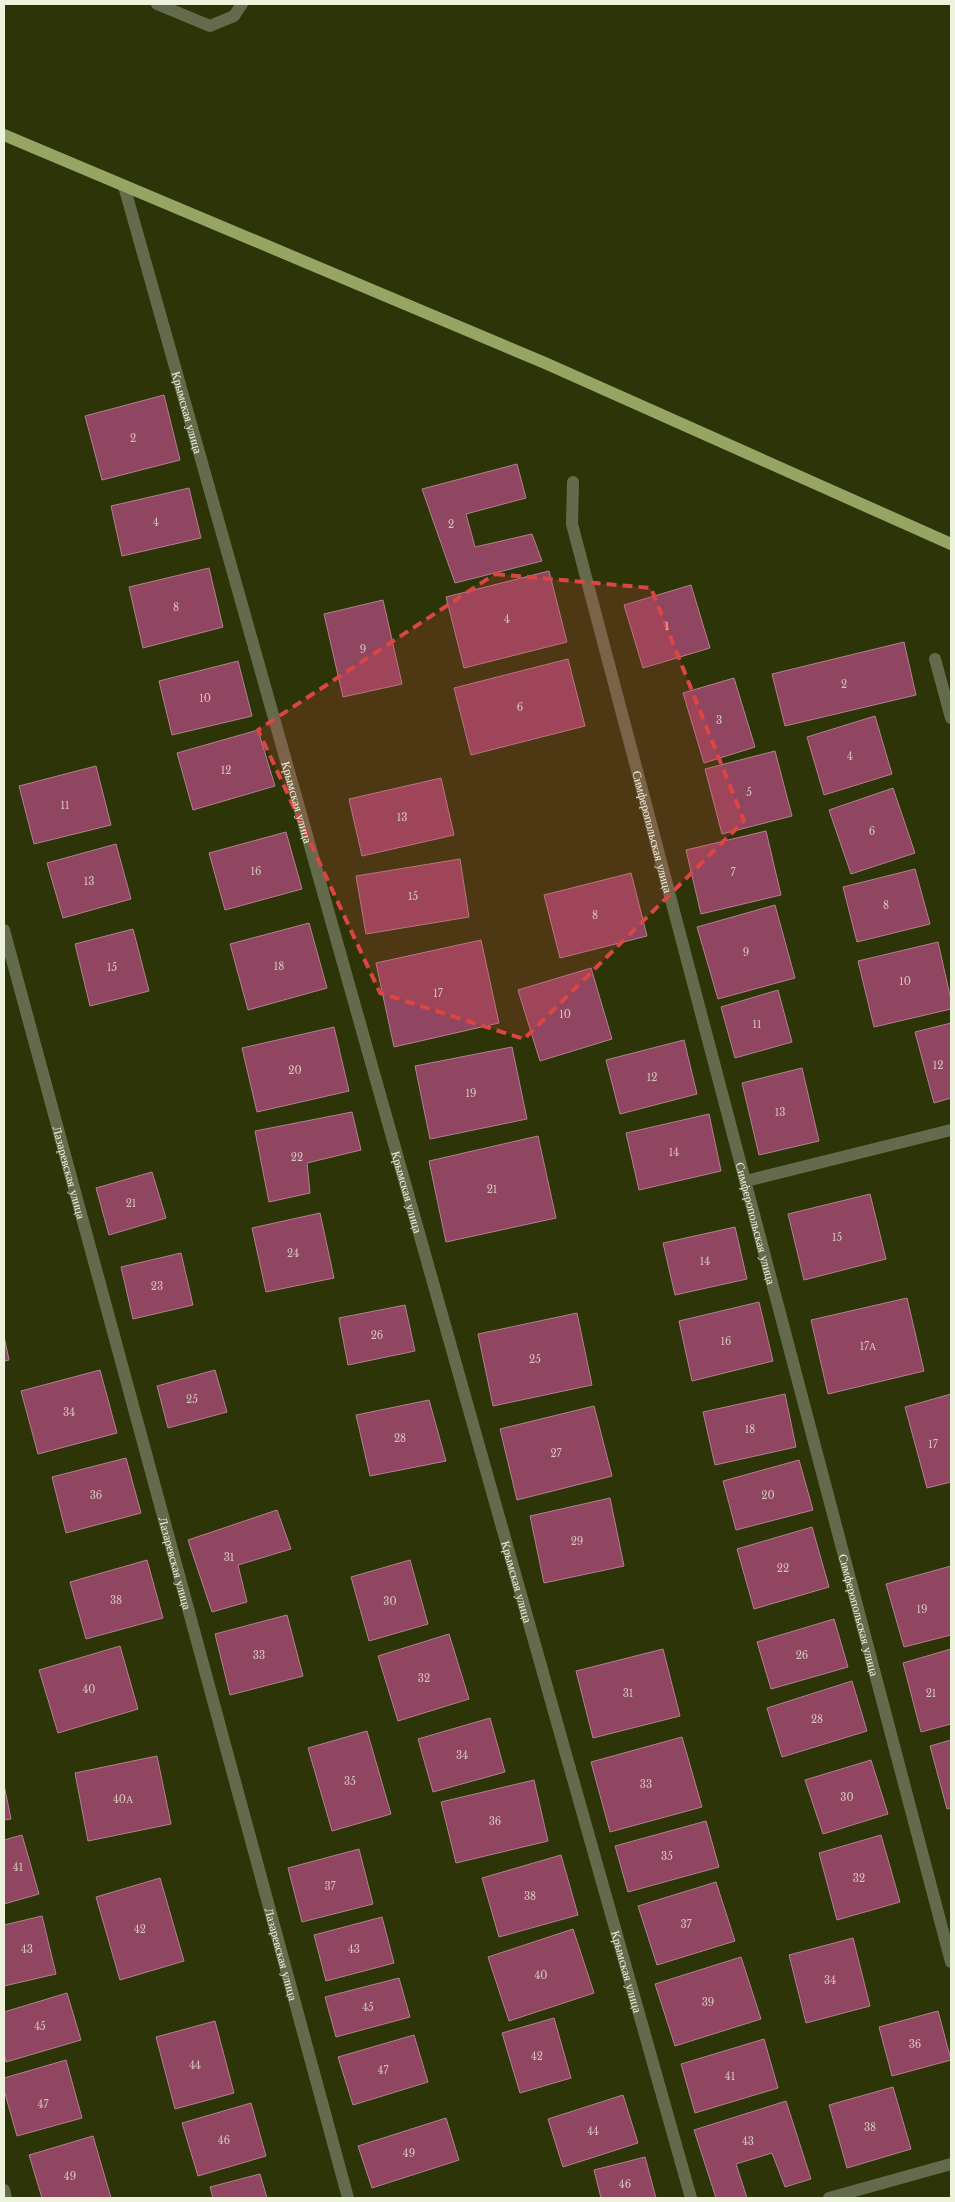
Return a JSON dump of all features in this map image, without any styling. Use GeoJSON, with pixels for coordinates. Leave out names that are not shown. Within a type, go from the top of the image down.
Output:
{"type":"FeatureCollection","features":[{"type":"Feature","properties":{"kind":"main road"},"geometry":{"type":"LineString","coordinates":[[4,135],[545,363],[951,544]]}},
{"type":"Feature","properties":{"kind":"street"},"geometry":{"type":"LineString","coordinates":[[157,4],[210,26],[234,16],[242,4]]}},
{"type":"Feature","properties":{"kind":"street","name":"Крымская улица"},"geometry":{"type":"LineString","coordinates":[[124,186],[691,2198]]}},
{"type":"Feature","properties":{"kind":"street","name":"Симферопольская улица"},"geometry":{"type":"LineString","coordinates":[[573,482],[572,524],[951,1962]]}},
{"type":"Feature","properties":{"kind":"street"},"geometry":{"type":"LineString","coordinates":[[935,659],[951,718]]}},
{"type":"Feature","properties":{"kind":"street","name":"Лазаревская улица"},"geometry":{"type":"LineString","coordinates":[[4,930],[348,2198]]}},
{"type":"Feature","properties":{"kind":"street"},"geometry":{"type":"LineString","coordinates":[[746,1181],[951,1130]]}},
{"type":"Feature","properties":{"kind":"street"},"geometry":{"type":"LineString","coordinates":[[829,2198],[951,2164]]}},
{"type":"Feature","properties":{"kind":"street"},"geometry":{"type":"LineString","coordinates":[[4,2190],[6,2198]]}},
{"type":"Feature","properties":{"kind":"highlighted area"},"geometry":{"type":"Polygon","coordinates":[[[495,574],[651,588],[744,821],[524,1039],[380,993],[258,730],[495,574]]]}},
{"type":"Feature","properties":{"kind":"building"},"geometry":{"type":"Polygon","coordinates":[[[164,395],[180,460],[102,480],[85,416],[164,395]]]}},
{"type":"Feature","properties":{"kind":"building"},"geometry":{"type":"Polygon","coordinates":[[[517,464],[526,498],[466,514],[475,547],[532,534],[542,561],[455,583],[422,489],[517,464]]]}},
{"type":"Feature","properties":{"kind":"building"},"geometry":{"type":"Polygon","coordinates":[[[189,488],[201,538],[122,556],[111,506],[189,488]]]}},
{"type":"Feature","properties":{"kind":"building"},"geometry":{"type":"Polygon","coordinates":[[[209,568],[223,627],[143,648],[129,587],[209,568]]]}},
{"type":"Feature","properties":{"kind":"building"},"geometry":{"type":"Polygon","coordinates":[[[549,571],[567,642],[464,668],[446,597],[549,571]]]}},
{"type":"Feature","properties":{"kind":"building"},"geometry":{"type":"Polygon","coordinates":[[[691,585],[710,648],[643,668],[624,605],[691,585]]]}},
{"type":"Feature","properties":{"kind":"building"},"geometry":{"type":"Polygon","coordinates":[[[383,600],[402,684],[343,697],[324,614],[383,600]]]}},
{"type":"Feature","properties":{"kind":"building"},"geometry":{"type":"Polygon","coordinates":[[[904,642],[916,695],[785,726],[772,674],[904,642]]]}},
{"type":"Feature","properties":{"kind":"building"},"geometry":{"type":"Polygon","coordinates":[[[568,659],[585,726],[471,755],[454,688],[568,659]]]}},
{"type":"Feature","properties":{"kind":"building"},"geometry":{"type":"Polygon","coordinates":[[[238,661],[252,716],[172,735],[159,681],[238,661]]]}},
{"type":"Feature","properties":{"kind":"building"},"geometry":{"type":"Polygon","coordinates":[[[734,678],[755,747],[704,763],[683,693],[734,678]]]}},
{"type":"Feature","properties":{"kind":"building"},"geometry":{"type":"Polygon","coordinates":[[[875,716],[892,774],[824,795],[807,737],[875,716]]]}},
{"type":"Feature","properties":{"kind":"building"},"geometry":{"type":"Polygon","coordinates":[[[258,730],[275,786],[193,810],[177,753],[258,730]]]}},
{"type":"Feature","properties":{"kind":"building"},"geometry":{"type":"Polygon","coordinates":[[[775,751],[792,816],[722,834],[705,769],[775,751]]]}},
{"type":"Feature","properties":{"kind":"building"},"geometry":{"type":"Polygon","coordinates":[[[96,766],[111,825],[34,844],[19,786],[96,766]]]}},
{"type":"Feature","properties":{"kind":"building"},"geometry":{"type":"Polygon","coordinates":[[[441,778],[454,835],[362,856],[349,799],[441,778]]]}},
{"type":"Feature","properties":{"kind":"building"},"geometry":{"type":"Polygon","coordinates":[[[893,788],[915,853],[851,874],[829,810],[893,788]]]}},
{"type":"Feature","properties":{"kind":"building"},"geometry":{"type":"Polygon","coordinates":[[[766,831],[781,895],[701,914],[686,850],[766,831]]]}},
{"type":"Feature","properties":{"kind":"building"},"geometry":{"type":"Polygon","coordinates":[[[286,832],[302,889],[225,910],[209,853],[286,832]]]}},
{"type":"Feature","properties":{"kind":"building"},"geometry":{"type":"Polygon","coordinates":[[[116,844],[131,899],[63,918],[47,863],[116,844]]]}},
{"type":"Feature","properties":{"kind":"building"},"geometry":{"type":"Polygon","coordinates":[[[460,859],[469,917],[366,934],[356,876],[460,859]]]}},
{"type":"Feature","properties":{"kind":"building"},"geometry":{"type":"Polygon","coordinates":[[[915,869],[930,924],[857,942],[843,887],[915,869]]]}},
{"type":"Feature","properties":{"kind":"building"},"geometry":{"type":"Polygon","coordinates":[[[631,873],[647,936],[560,958],[544,895],[631,873]]]}},
{"type":"Feature","properties":{"kind":"building"},"geometry":{"type":"Polygon","coordinates":[[[775,905],[795,978],[718,999],[697,927],[775,905]]]}},
{"type":"Feature","properties":{"kind":"building"},"geometry":{"type":"Polygon","coordinates":[[[309,923],[327,988],[248,1010],[230,944],[309,923]]]}},
{"type":"Feature","properties":{"kind":"building"},"geometry":{"type":"Polygon","coordinates":[[[133,929],[149,991],[90,1006],[75,944],[133,929]]]}},
{"type":"Feature","properties":{"kind":"building"},"geometry":{"type":"Polygon","coordinates":[[[481,940],[499,1023],[394,1047],[376,963],[481,940]]]}},
{"type":"Feature","properties":{"kind":"building"},"geometry":{"type":"Polygon","coordinates":[[[938,942],[951,1000],[951,1009],[874,1027],[858,961],[938,942]]]}},
{"type":"Feature","properties":{"kind":"building"},"geometry":{"type":"Polygon","coordinates":[[[591,968],[612,1039],[540,1061],[518,990],[591,968]]]}},
{"type":"Feature","properties":{"kind":"building"},"geometry":{"type":"Polygon","coordinates":[[[778,990],[792,1042],[735,1058],[721,1007],[778,990]]]}},
{"type":"Feature","properties":{"kind":"building"},"geometry":{"type":"Polygon","coordinates":[[[951,1023],[951,1098],[934,1103],[915,1032],[951,1023]]]}},
{"type":"Feature","properties":{"kind":"building"},"geometry":{"type":"Polygon","coordinates":[[[334,1027],[349,1091],[257,1112],[242,1048],[334,1027]]]}},
{"type":"Feature","properties":{"kind":"building"},"geometry":{"type":"Polygon","coordinates":[[[684,1040],[697,1094],[620,1114],[606,1060],[684,1040]]]}},
{"type":"Feature","properties":{"kind":"building"},"geometry":{"type":"Polygon","coordinates":[[[512,1047],[527,1119],[430,1139],[415,1066],[512,1047]]]}},
{"type":"Feature","properties":{"kind":"building"},"geometry":{"type":"Polygon","coordinates":[[[802,1068],[819,1141],[759,1155],[742,1083],[802,1068]]]}},
{"type":"Feature","properties":{"kind":"building"},"geometry":{"type":"Polygon","coordinates":[[[352,1112],[361,1150],[307,1163],[310,1193],[269,1202],[255,1131],[352,1112]]]}},
{"type":"Feature","properties":{"kind":"building"},"geometry":{"type":"Polygon","coordinates":[[[709,1114],[721,1171],[639,1190],[626,1133],[709,1114]]]}},
{"type":"Feature","properties":{"kind":"building"},"geometry":{"type":"Polygon","coordinates":[[[538,1136],[556,1218],[446,1242],[429,1161],[538,1136]]]}},
{"type":"Feature","properties":{"kind":"building"},"geometry":{"type":"Polygon","coordinates":[[[152,1172],[166,1218],[109,1235],[96,1188],[152,1172]]]}},
{"type":"Feature","properties":{"kind":"building"},"geometry":{"type":"Polygon","coordinates":[[[870,1194],[886,1259],[804,1280],[788,1214],[870,1194]]]}},
{"type":"Feature","properties":{"kind":"building"},"geometry":{"type":"Polygon","coordinates":[[[320,1213],[334,1278],[266,1292],[252,1228],[320,1213]]]}},
{"type":"Feature","properties":{"kind":"building"},"geometry":{"type":"Polygon","coordinates":[[[735,1227],[747,1279],[675,1295],[663,1243],[735,1227]]]}},
{"type":"Feature","properties":{"kind":"building"},"geometry":{"type":"Polygon","coordinates":[[[181,1253],[193,1305],[133,1319],[121,1267],[181,1253]]]}},
{"type":"Feature","properties":{"kind":"building"},"geometry":{"type":"Polygon","coordinates":[[[907,1298],[924,1371],[828,1394],[811,1320],[907,1298]]]}},
{"type":"Feature","properties":{"kind":"building"},"geometry":{"type":"Polygon","coordinates":[[[759,1302],[773,1361],[692,1381],[679,1321],[759,1302]]]}},
{"type":"Feature","properties":{"kind":"building"},"geometry":{"type":"Polygon","coordinates":[[[405,1305],[415,1351],[348,1365],[339,1318],[405,1305]]]}},
{"type":"Feature","properties":{"kind":"building"},"geometry":{"type":"Polygon","coordinates":[[[577,1313],[592,1385],[493,1406],[478,1334],[577,1313]]]}},
{"type":"Feature","properties":{"kind":"building"},"geometry":{"type":"Polygon","coordinates":[[[4,1336],[9,1360],[4,1361],[4,1336]]]}},
{"type":"Feature","properties":{"kind":"building"},"geometry":{"type":"Polygon","coordinates":[[[100,1370],[117,1433],[38,1454],[21,1391],[100,1370]]]}},
{"type":"Feature","properties":{"kind":"building"},"geometry":{"type":"Polygon","coordinates":[[[215,1370],[227,1412],[168,1428],[157,1386],[215,1370]]]}},
{"type":"Feature","properties":{"kind":"building"},"geometry":{"type":"Polygon","coordinates":[[[785,1394],[796,1447],[715,1465],[703,1412],[785,1394]]]}},
{"type":"Feature","properties":{"kind":"building"},"geometry":{"type":"Polygon","coordinates":[[[951,1394],[951,1482],[927,1488],[905,1407],[951,1394]]]}},
{"type":"Feature","properties":{"kind":"building"},"geometry":{"type":"Polygon","coordinates":[[[429,1400],[446,1461],[370,1476],[356,1415],[429,1400]]]}},
{"type":"Feature","properties":{"kind":"building"},"geometry":{"type":"Polygon","coordinates":[[[594,1406],[612,1476],[517,1500],[500,1429],[594,1406]]]}},
{"type":"Feature","properties":{"kind":"building"},"geometry":{"type":"Polygon","coordinates":[[[126,1458],[141,1513],[66,1533],[52,1477],[126,1458]]]}},
{"type":"Feature","properties":{"kind":"building"},"geometry":{"type":"Polygon","coordinates":[[[799,1460],[813,1510],[736,1530],[723,1481],[799,1460]]]}},
{"type":"Feature","properties":{"kind":"building"},"geometry":{"type":"Polygon","coordinates":[[[610,1498],[624,1566],[544,1583],[530,1516],[610,1498]]]}},
{"type":"Feature","properties":{"kind":"building"},"geometry":{"type":"Polygon","coordinates":[[[277,1510],[291,1549],[238,1565],[247,1602],[212,1612],[188,1540],[277,1510]]]}},
{"type":"Feature","properties":{"kind":"building"},"geometry":{"type":"Polygon","coordinates":[[[812,1527],[829,1587],[754,1609],[737,1549],[812,1527]]]}},
{"type":"Feature","properties":{"kind":"building"},"geometry":{"type":"Polygon","coordinates":[[[147,1560],[163,1618],[86,1639],[70,1582],[147,1560]]]}},
{"type":"Feature","properties":{"kind":"building"},"geometry":{"type":"Polygon","coordinates":[[[410,1560],[428,1624],[369,1641],[351,1577],[410,1560]]]}},
{"type":"Feature","properties":{"kind":"building"},"geometry":{"type":"Polygon","coordinates":[[[951,1566],[951,1635],[904,1647],[886,1584],[951,1566]]]}},
{"type":"Feature","properties":{"kind":"building"},"geometry":{"type":"Polygon","coordinates":[[[287,1615],[303,1676],[230,1695],[215,1634],[287,1615]]]}},
{"type":"Feature","properties":{"kind":"building"},"geometry":{"type":"Polygon","coordinates":[[[834,1619],[848,1667],[771,1689],[757,1642],[834,1619]]]}},
{"type":"Feature","properties":{"kind":"building"},"geometry":{"type":"Polygon","coordinates":[[[449,1634],[469,1699],[398,1721],[378,1656],[449,1634]]]}},
{"type":"Feature","properties":{"kind":"building"},"geometry":{"type":"Polygon","coordinates":[[[120,1646],[138,1709],[58,1733],[39,1670],[120,1646]]]}},
{"type":"Feature","properties":{"kind":"building"},"geometry":{"type":"Polygon","coordinates":[[[663,1649],[680,1716],[593,1738],[576,1671],[663,1649]]]}},
{"type":"Feature","properties":{"kind":"building"},"geometry":{"type":"Polygon","coordinates":[[[951,1649],[951,1724],[921,1732],[903,1663],[951,1649]]]}},
{"type":"Feature","properties":{"kind":"building"},"geometry":{"type":"Polygon","coordinates":[[[852,1681],[867,1731],[782,1757],[767,1708],[852,1681]]]}},
{"type":"Feature","properties":{"kind":"building"},"geometry":{"type":"Polygon","coordinates":[[[490,1718],[505,1772],[433,1792],[418,1739],[490,1718]]]}},
{"type":"Feature","properties":{"kind":"building"},"geometry":{"type":"Polygon","coordinates":[[[367,1731],[391,1814],[332,1831],[308,1748],[367,1731]]]}},
{"type":"Feature","properties":{"kind":"building"},"geometry":{"type":"Polygon","coordinates":[[[682,1737],[702,1807],[610,1832],[591,1762],[682,1737]]]}},
{"type":"Feature","properties":{"kind":"building"},"geometry":{"type":"Polygon","coordinates":[[[951,1740],[951,1808],[947,1809],[930,1746],[951,1740]]]}},
{"type":"Feature","properties":{"kind":"building"},"geometry":{"type":"Polygon","coordinates":[[[157,1756],[171,1824],[88,1841],[75,1773],[157,1756]]]}},
{"type":"Feature","properties":{"kind":"building"},"geometry":{"type":"Polygon","coordinates":[[[871,1760],[888,1814],[823,1834],[805,1780],[871,1760]]]}},
{"type":"Feature","properties":{"kind":"building"},"geometry":{"type":"Polygon","coordinates":[[[534,1780],[548,1841],[456,1863],[441,1802],[534,1780]]]}},
{"type":"Feature","properties":{"kind":"building"},"geometry":{"type":"Polygon","coordinates":[[[4,1785],[11,1819],[4,1820],[4,1785]]]}},
{"type":"Feature","properties":{"kind":"building"},"geometry":{"type":"Polygon","coordinates":[[[706,1821],[719,1867],[628,1892],[615,1846],[706,1821]]]}},
{"type":"Feature","properties":{"kind":"building"},"geometry":{"type":"Polygon","coordinates":[[[22,1835],[39,1894],[4,1904],[4,1840],[22,1835]]]}},
{"type":"Feature","properties":{"kind":"building"},"geometry":{"type":"Polygon","coordinates":[[[881,1835],[900,1902],[837,1920],[819,1853],[881,1835]]]}},
{"type":"Feature","properties":{"kind":"building"},"geometry":{"type":"Polygon","coordinates":[[[359,1849],[373,1904],[302,1922],[288,1868],[359,1849]]]}},
{"type":"Feature","properties":{"kind":"building"},"geometry":{"type":"Polygon","coordinates":[[[561,1855],[578,1915],[499,1937],[482,1878],[561,1855]]]}},
{"type":"Feature","properties":{"kind":"building"},"geometry":{"type":"Polygon","coordinates":[[[160,1878],[184,1961],[120,1980],[96,1897],[160,1878]]]}},
{"type":"Feature","properties":{"kind":"building"},"geometry":{"type":"Polygon","coordinates":[[[716,1882],[735,1941],[657,1965],[638,1906],[716,1882]]]}},
{"type":"Feature","properties":{"kind":"building"},"geometry":{"type":"Polygon","coordinates":[[[42,1916],[56,1974],[4,1986],[4,1925],[42,1916]]]}},
{"type":"Feature","properties":{"kind":"building"},"geometry":{"type":"Polygon","coordinates":[[[382,1917],[394,1963],[326,1981],[314,1935],[382,1917]]]}},
{"type":"Feature","properties":{"kind":"building"},"geometry":{"type":"Polygon","coordinates":[[[573,1929],[594,1993],[509,2021],[488,1957],[573,1929]]]}},
{"type":"Feature","properties":{"kind":"building"},"geometry":{"type":"Polygon","coordinates":[[[853,1938],[870,2006],[806,2023],[789,1955],[853,1938]]]}},
{"type":"Feature","properties":{"kind":"building"},"geometry":{"type":"Polygon","coordinates":[[[741,1957],[761,2019],[675,2046],[655,1984],[741,1957]]]}},
{"type":"Feature","properties":{"kind":"building"},"geometry":{"type":"Polygon","coordinates":[[[399,1978],[410,2017],[336,2037],[325,1997],[399,1978]]]}},
{"type":"Feature","properties":{"kind":"building"},"geometry":{"type":"Polygon","coordinates":[[[67,1993],[81,2040],[6,2062],[4,2053],[4,2012],[67,1993]]]}},
{"type":"Feature","properties":{"kind":"building"},"geometry":{"type":"Polygon","coordinates":[[[938,2011],[951,2060],[892,2076],[879,2027],[938,2011]]]}},
{"type":"Feature","properties":{"kind":"building"},"geometry":{"type":"Polygon","coordinates":[[[554,2018],[571,2078],[520,2093],[502,2033],[554,2018]]]}},
{"type":"Feature","properties":{"kind":"building"},"geometry":{"type":"Polygon","coordinates":[[[215,2021],[234,2093],[175,2109],[156,2037],[215,2021]]]}},
{"type":"Feature","properties":{"kind":"building"},"geometry":{"type":"Polygon","coordinates":[[[414,2035],[428,2082],[353,2105],[338,2057],[414,2035]]]}},
{"type":"Feature","properties":{"kind":"building"},"geometry":{"type":"Polygon","coordinates":[[[764,2039],[778,2088],[695,2113],[681,2064],[764,2039]]]}},
{"type":"Feature","properties":{"kind":"building"},"geometry":{"type":"Polygon","coordinates":[[[66,2060],[82,2118],[17,2136],[4,2090],[4,2078],[66,2060]]]}},
{"type":"Feature","properties":{"kind":"building"},"geometry":{"type":"Polygon","coordinates":[[[893,2087],[911,2149],[847,2168],[829,2105],[893,2087]]]}},
{"type":"Feature","properties":{"kind":"building"},"geometry":{"type":"Polygon","coordinates":[[[623,2095],[638,2143],[563,2167],[548,2119],[623,2095]]]}},
{"type":"Feature","properties":{"kind":"building"},"geometry":{"type":"Polygon","coordinates":[[[786,2101],[811,2179],[785,2187],[772,2153],[736,2164],[747,2198],[716,2198],[694,2130],[786,2101]]]}},
{"type":"Feature","properties":{"kind":"building"},"geometry":{"type":"Polygon","coordinates":[[[251,2103],[266,2156],[198,2176],[182,2123],[251,2103]]]}},
{"type":"Feature","properties":{"kind":"building"},"geometry":{"type":"Polygon","coordinates":[[[446,2118],[459,2160],[372,2188],[358,2146],[446,2118]]]}},
{"type":"Feature","properties":{"kind":"building"},"geometry":{"type":"Polygon","coordinates":[[[93,2136],[111,2198],[42,2198],[29,2155],[93,2136]]]}},
{"type":"Feature","properties":{"kind":"building"},"geometry":{"type":"Polygon","coordinates":[[[645,2157],[656,2198],[601,2198],[594,2170],[645,2157]]]}},
{"type":"Feature","properties":{"kind":"building"},"geometry":{"type":"Polygon","coordinates":[[[260,2174],[267,2198],[213,2198],[210,2187],[260,2174]]]}}]}
